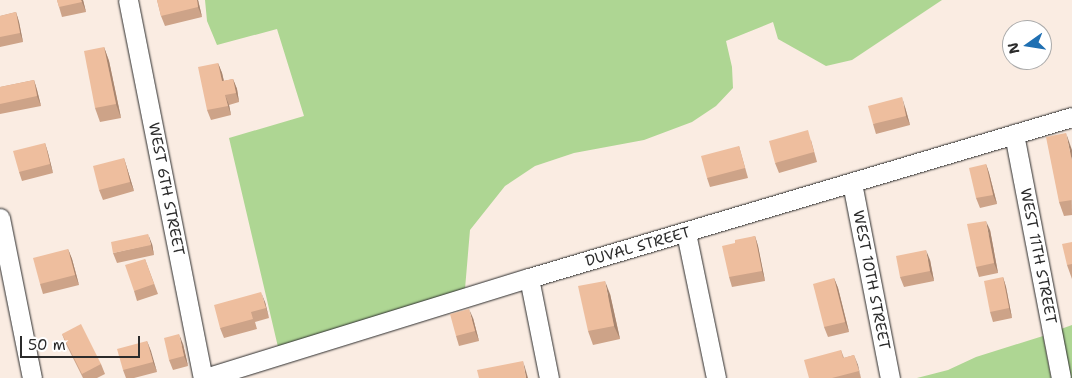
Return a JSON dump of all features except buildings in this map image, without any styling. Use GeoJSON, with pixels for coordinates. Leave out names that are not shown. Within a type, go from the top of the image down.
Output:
{"type":"FeatureCollection","features":[{"type":"Feature","properties":{"kind":"street","name":"WEST 6TH STREET"},"geometry":{"type":"LineString","coordinates":[[128,0],[204,378]]}},
{"type":"Feature","properties":{"kind":"street","name":"DUVAL STREET"},"geometry":{"type":"LineString","coordinates":[[204,378],[529,278],[1072,117]]}},
{"type":"Feature","properties":{"kind":"street","name":"WEST 11TH STREET"},"geometry":{"type":"LineString","coordinates":[[1014,134],[1061,378]]}},
{"type":"Feature","properties":{"kind":"street","name":"WEST 10TH STREET"},"geometry":{"type":"LineString","coordinates":[[852,183],[890,378]]}},
{"type":"Feature","properties":{"kind":"street"},"geometry":{"type":"LineString","coordinates":[[0,218],[32,378]]}},
{"type":"Feature","properties":{"kind":"street"},"geometry":{"type":"LineString","coordinates":[[686,233],[716,378]]}},
{"type":"Feature","properties":{"kind":"street"},"geometry":{"type":"LineString","coordinates":[[529,278],[549,378]]}},
{"type":"Feature","properties":{"kind":"green space"},"geometry":{"type":"Polygon","coordinates":[[[205,0],[942,0],[852,60],[826,66],[778,39],[773,22],[726,41],[732,67],[733,88],[716,106],[692,122],[644,140],[574,153],[535,166],[505,186],[470,230],[465,289],[278,347],[229,138],[304,116],[277,29],[217,45],[207,21],[205,0]]]}},
{"type":"Feature","properties":{"kind":"green space"},"geometry":{"type":"Polygon","coordinates":[[[1072,325],[1072,378],[1070,378],[1061,329],[1072,325]]]}},
{"type":"Feature","properties":{"kind":"green space"},"geometry":{"type":"Polygon","coordinates":[[[1043,336],[1051,378],[917,378],[948,370],[976,357],[1043,336]]]}}]}
